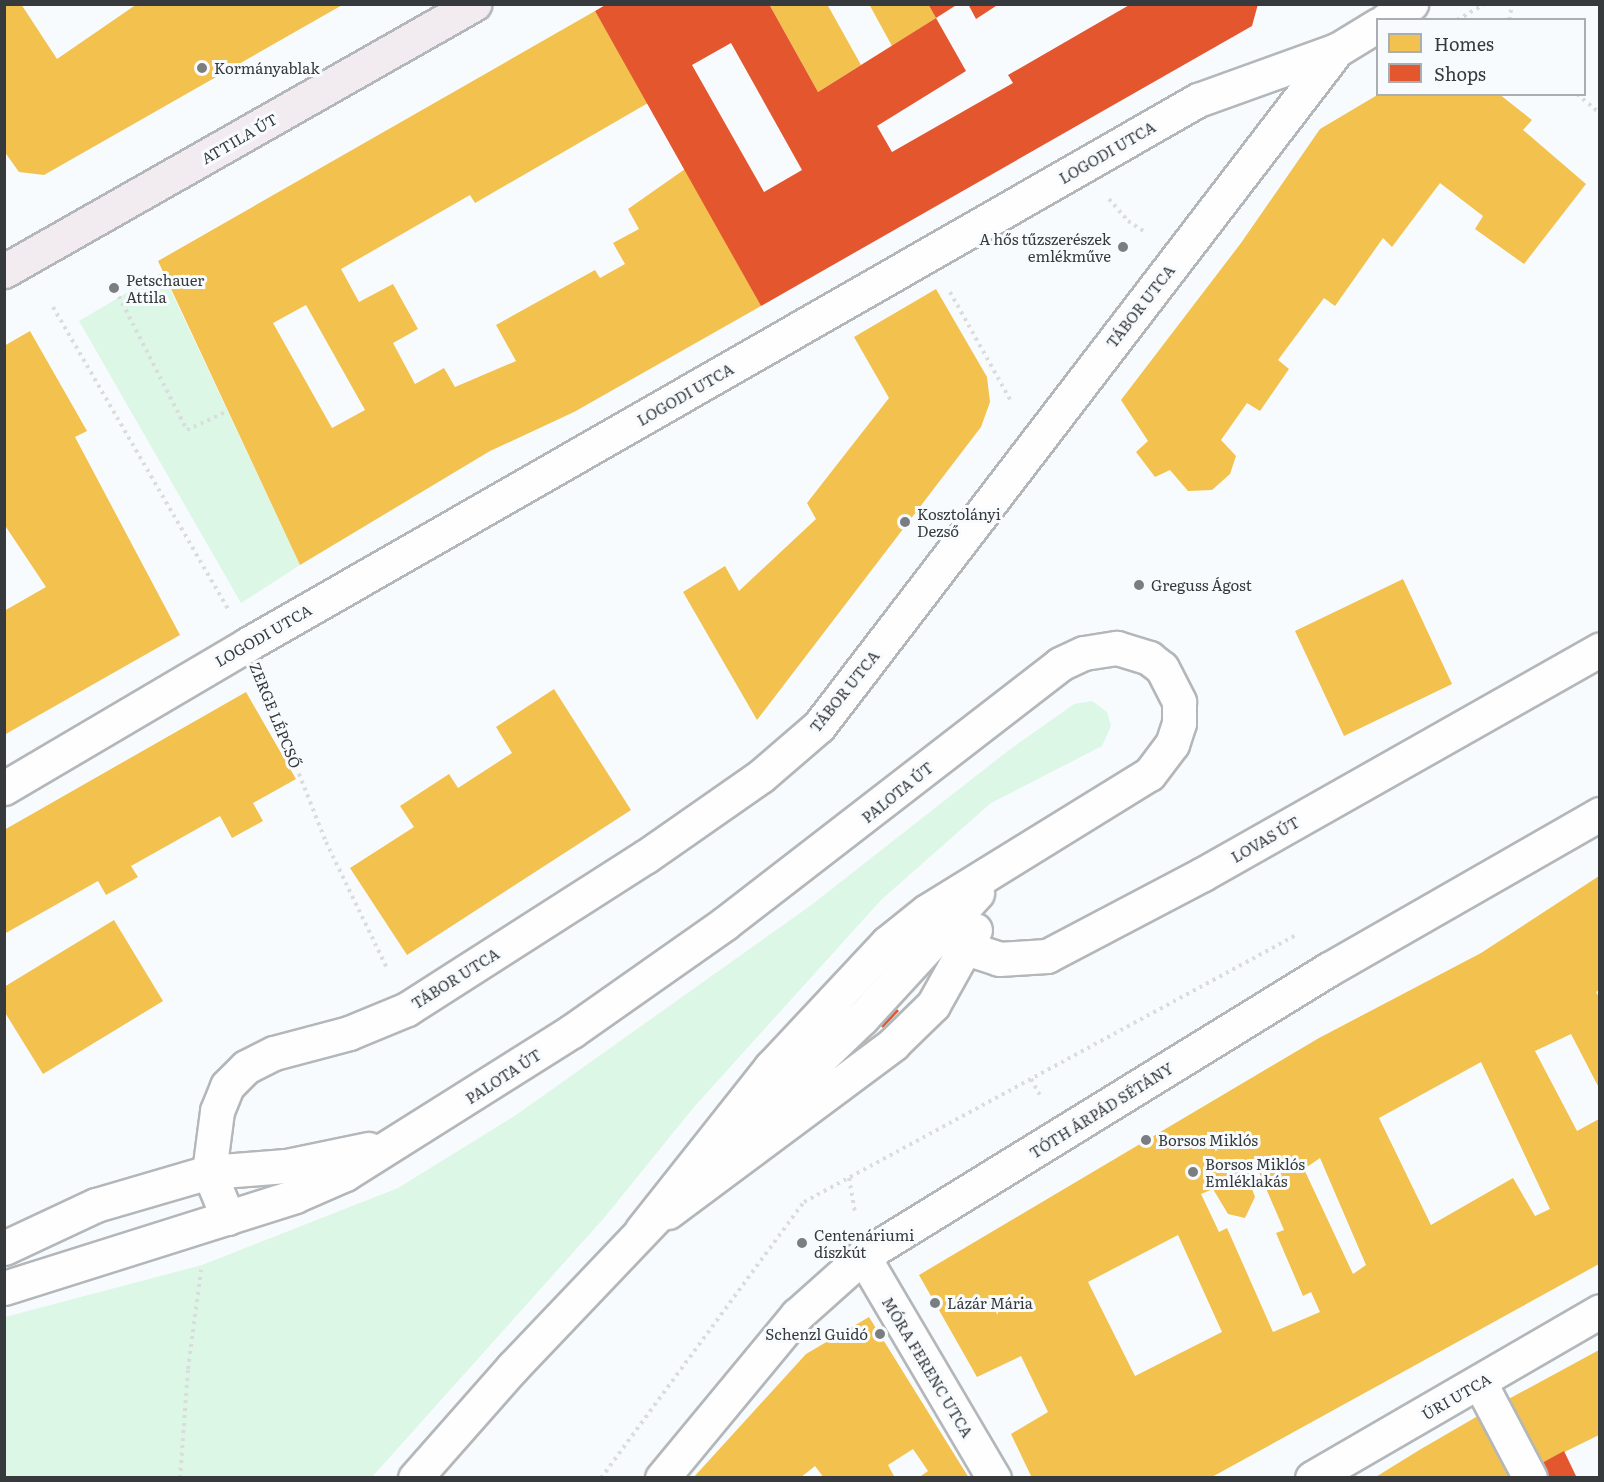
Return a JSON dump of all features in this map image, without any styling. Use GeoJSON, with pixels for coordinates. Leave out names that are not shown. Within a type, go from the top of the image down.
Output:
{"type":"FeatureCollection","features":[{"type":"Feature","properties":{"kind":"main road","name":"ATTILA ÚT"},"geometry":{"type":"LineString","coordinates":[[4,271],[457,9]]}},
{"type":"Feature","properties":{"kind":"street","name":"LOGODI UTCA"},"geometry":{"type":"LineString","coordinates":[[4,788],[248,644],[1198,100],[1337,51],[1376,25]]}},
{"type":"Feature","properties":{"kind":"street","name":"TÁBOR UTCA"},"geometry":{"type":"LineString","coordinates":[[228,1218],[209,1172],[217,1111],[227,1086],[246,1067],[274,1053],[349,1033],[407,1009],[645,857],[761,776],[819,726],[1337,51]]}},
{"type":"Feature","properties":{"kind":"street","name":"PALOTA ÚT"},"geometry":{"type":"LineString","coordinates":[[4,1288],[316,1188],[412,1133],[572,1031],[744,910],[1059,664],[1084,653],[1117,648],[1149,658],[1172,682],[1179,702],[1179,723],[1160,762],[1135,786],[1015,854],[862,1017],[642,1230],[415,1478]]}},
{"type":"Feature","properties":{"kind":"street","name":"LOVAS ÚT"},"geometry":{"type":"LineString","coordinates":[[945,930],[999,959],[1047,956],[1203,874],[1599,649]]}},
{"type":"Feature","properties":{"kind":"street","name":"TÓTH ÁRPÁD SÉTÁNY"},"geometry":{"type":"LineString","coordinates":[[662,1478],[797,1315],[863,1256],[1329,969],[1599,814]]}},
{"type":"Feature","properties":{"kind":"street","name":"PALOTA ÚT"},"geometry":{"type":"LineString","coordinates":[[642,1230],[892,1044],[933,1005],[945,930]]}},
{"type":"Feature","properties":{"kind":"street","name":"PALOTA ÚT"},"geometry":{"type":"LineString","coordinates":[[4,1248],[96,1205],[209,1172],[286,1166],[366,1150],[412,1133]]}},
{"type":"Feature","properties":{"kind":"street","name":"MÓRA FERENC UTCA"},"geometry":{"type":"LineString","coordinates":[[863,1256],[994,1478]]}},
{"type":"Feature","properties":{"kind":"street","name":"ÚRI UTCA"},"geometry":{"type":"LineString","coordinates":[[1312,1478],[1480,1383],[1599,1311]]}},
{"type":"Feature","properties":{"kind":"street"},"geometry":{"type":"LineString","coordinates":[[1480,1383],[1530,1478]]}},
{"type":"Feature","properties":{"kind":"path"},"geometry":{"type":"LineString","coordinates":[[1463,18],[1485,4]]}},
{"type":"Feature","properties":{"kind":"path"},"geometry":{"type":"LineString","coordinates":[[1579,96],[1599,113]]}},
{"type":"Feature","properties":{"kind":"path"},"geometry":{"type":"LineString","coordinates":[[1081,167],[1128,221],[1180,254]]}},
{"type":"Feature","properties":{"kind":"path"},"geometry":{"type":"LineString","coordinates":[[929,254],[1035,443]]}},
{"type":"Feature","properties":{"kind":"path"},"geometry":{"type":"LineString","coordinates":[[112,283],[187,430],[228,411]]}},
{"type":"Feature","properties":{"kind":"path","name":"ZERGE LÉPCSŐ"},"geometry":{"type":"LineString","coordinates":[[53,307],[248,644],[326,842],[407,1009]]}},
{"type":"Feature","properties":{"kind":"path"},"geometry":{"type":"LineString","coordinates":[[180,1478],[188,1369],[202,1265]]}},
{"type":"Feature","properties":{"kind":"green space"},"geometry":{"type":"Polygon","coordinates":[[[162,272],[300,565],[241,603],[79,321],[162,272]]]}},
{"type":"Feature","properties":{"kind":"green space"},"geometry":{"type":"Polygon","coordinates":[[[1092,701],[1107,712],[1111,726],[1102,746],[991,803],[881,900],[694,1107],[604,1218],[372,1477],[5,1477],[5,1317],[202,1265],[398,1188],[516,1115],[810,906],[1009,750],[1074,704],[1092,701]]]}},
{"type":"Feature","properties":{"kind":"building: Homes"},"geometry":{"type":"Polygon","coordinates":[[[4,4],[21,4],[57,59],[137,4],[344,4],[44,175],[19,172],[4,151],[4,4]]]}},
{"type":"Feature","properties":{"kind":"building: Homes"},"geometry":{"type":"Polygon","coordinates":[[[769,4],[827,4],[861,65],[818,92],[769,4]]]}},
{"type":"Feature","properties":{"kind":"building: Homes"},"geometry":{"type":"Polygon","coordinates":[[[869,4],[928,4],[936,18],[892,46],[869,4]]]}},
{"type":"Feature","properties":{"kind":"building: Homes"},"geometry":{"type":"Polygon","coordinates":[[[595,11],[648,103],[475,203],[470,195],[341,269],[359,302],[393,284],[418,329],[393,343],[415,384],[444,368],[455,387],[516,361],[496,325],[595,270],[600,278],[625,264],[613,243],[639,229],[628,209],[685,169],[761,306],[574,412],[490,451],[300,565],[158,261],[595,11]],[[306,305],[273,323],[332,428],[365,410],[306,305]]]}},
{"type":"Feature","properties":{"kind":"building: Homes"},"geometry":{"type":"Polygon","coordinates":[[[1376,96],[1502,96],[1532,120],[1523,130],[1586,184],[1524,264],[1475,229],[1483,216],[1440,183],[1392,247],[1383,238],[1335,306],[1324,298],[1278,360],[1289,369],[1260,411],[1247,403],[1221,440],[1236,456],[1230,474],[1212,490],[1188,491],[1170,470],[1155,477],[1136,452],[1148,441],[1121,400],[1241,243],[1320,129],[1376,96]]]}},
{"type":"Feature","properties":{"kind":"building: Homes"},"geometry":{"type":"Polygon","coordinates":[[[936,289],[987,377],[990,402],[981,427],[757,720],[683,592],[725,566],[739,591],[816,519],[807,503],[889,398],[854,337],[936,289]]]}},
{"type":"Feature","properties":{"kind":"building: Homes"},"geometry":{"type":"Polygon","coordinates":[[[30,331],[87,431],[75,437],[180,635],[4,735],[4,611],[46,587],[4,524],[4,346],[30,331]]]}},
{"type":"Feature","properties":{"kind":"building: Homes"},"geometry":{"type":"Polygon","coordinates":[[[1403,579],[1452,684],[1344,736],[1295,631],[1403,579]]]}},
{"type":"Feature","properties":{"kind":"building: Homes"},"geometry":{"type":"Polygon","coordinates":[[[554,689],[631,810],[407,955],[350,868],[414,827],[400,806],[449,774],[458,788],[512,753],[496,727],[554,689]]]}},
{"type":"Feature","properties":{"kind":"building: Homes"},"geometry":{"type":"Polygon","coordinates":[[[246,692],[296,779],[253,803],[263,821],[232,838],[220,816],[131,866],[138,877],[106,895],[98,881],[4,934],[4,830],[246,692]]]}},
{"type":"Feature","properties":{"kind":"building: Homes"},"geometry":{"type":"Polygon","coordinates":[[[1599,876],[1599,990],[1596,992],[1599,997],[1599,1088],[1571,1034],[1535,1051],[1577,1131],[1599,1119],[1599,1264],[1210,1478],[1032,1478],[1011,1434],[1048,1412],[1021,1356],[977,1377],[919,1275],[1319,1038],[1481,953],[1599,876]],[[1481,1062],[1379,1118],[1431,1225],[1513,1178],[1535,1216],[1550,1209],[1481,1062]],[[1320,1158],[1304,1169],[1353,1274],[1366,1265],[1320,1158]],[[1258,1170],[1247,1175],[1255,1197],[1245,1218],[1228,1214],[1213,1189],[1201,1194],[1219,1232],[1227,1228],[1273,1332],[1320,1312],[1311,1292],[1303,1296],[1276,1233],[1284,1230],[1258,1170]],[[1178,1235],[1088,1282],[1135,1376],[1222,1332],[1178,1235]]]}},
{"type":"Feature","properties":{"kind":"building: Homes"},"geometry":{"type":"Polygon","coordinates":[[[114,920],[163,1001],[43,1074],[4,1011],[4,987],[114,920]]]}},
{"type":"Feature","properties":{"kind":"building: Homes"},"geometry":{"type":"Polygon","coordinates":[[[869,1317],[969,1478],[918,1478],[928,1471],[913,1449],[888,1465],[895,1478],[824,1478],[815,1466],[800,1478],[693,1478],[806,1354],[869,1317]]]}},
{"type":"Feature","properties":{"kind":"building: Homes"},"geometry":{"type":"Polygon","coordinates":[[[1599,1350],[1599,1435],[1540,1464],[1503,1402],[1599,1350]]]}},
{"type":"Feature","properties":{"kind":"building: Homes"},"geometry":{"type":"Polygon","coordinates":[[[1483,1413],[1515,1478],[1374,1478],[1421,1449],[1483,1413]]]}},
{"type":"Feature","properties":{"kind":"building: Shops"},"geometry":{"type":"Polygon","coordinates":[[[607,4],[769,4],[818,92],[936,18],[966,71],[877,126],[892,152],[1013,83],[1008,75],[1131,4],[1258,4],[1252,26],[761,306],[595,11],[607,4]],[[731,43],[692,65],[764,192],[802,170],[731,43]]]}},
{"type":"Feature","properties":{"kind":"building: Shops"},"geometry":{"type":"Polygon","coordinates":[[[928,4],[958,4],[936,18],[928,4]]]}},
{"type":"Feature","properties":{"kind":"building: Shops"},"geometry":{"type":"Polygon","coordinates":[[[968,4],[999,4],[976,19],[968,4]]]}},
{"type":"Feature","properties":{"kind":"building: Shops"},"geometry":{"type":"Polygon","coordinates":[[[892,1005],[899,1011],[883,1028],[877,1022],[892,1005]]]}},
{"type":"Feature","properties":{"kind":"building: Shops"},"geometry":{"type":"Polygon","coordinates":[[[1564,1451],[1577,1478],[1547,1478],[1540,1464],[1564,1451]]]}},
{"type":"Feature","properties":{"kind":"place","name":"Kormányablak"},"geometry":{"type":"Point","coordinates":[202,68]}},
{"type":"Feature","properties":{"kind":"place","name":"A hős tűzszerészek emlékműve"},"geometry":{"type":"Point","coordinates":[1123,247]}},
{"type":"Feature","properties":{"kind":"place","name":"Petschauer Attila"},"geometry":{"type":"Point","coordinates":[114,288]}},
{"type":"Feature","properties":{"kind":"place","name":"Kosztolányi Dezső"},"geometry":{"type":"Point","coordinates":[905,522]}},
{"type":"Feature","properties":{"kind":"place","name":"Greguss Ágost"},"geometry":{"type":"Point","coordinates":[1139,585]}},
{"type":"Feature","properties":{"kind":"place","name":"Borsos Miklós"},"geometry":{"type":"Point","coordinates":[1146,1140]}},
{"type":"Feature","properties":{"kind":"place","name":"Borsos Miklós Emléklakás"},"geometry":{"type":"Point","coordinates":[1193,1172]}},
{"type":"Feature","properties":{"kind":"place","name":"Centenáriumi díszkút"},"geometry":{"type":"Point","coordinates":[802,1243]}},
{"type":"Feature","properties":{"kind":"place","name":"Lázár Mária"},"geometry":{"type":"Point","coordinates":[935,1303]}},
{"type":"Feature","properties":{"kind":"place","name":"Schenzl Guidó"},"geometry":{"type":"Point","coordinates":[880,1334]}}]}
